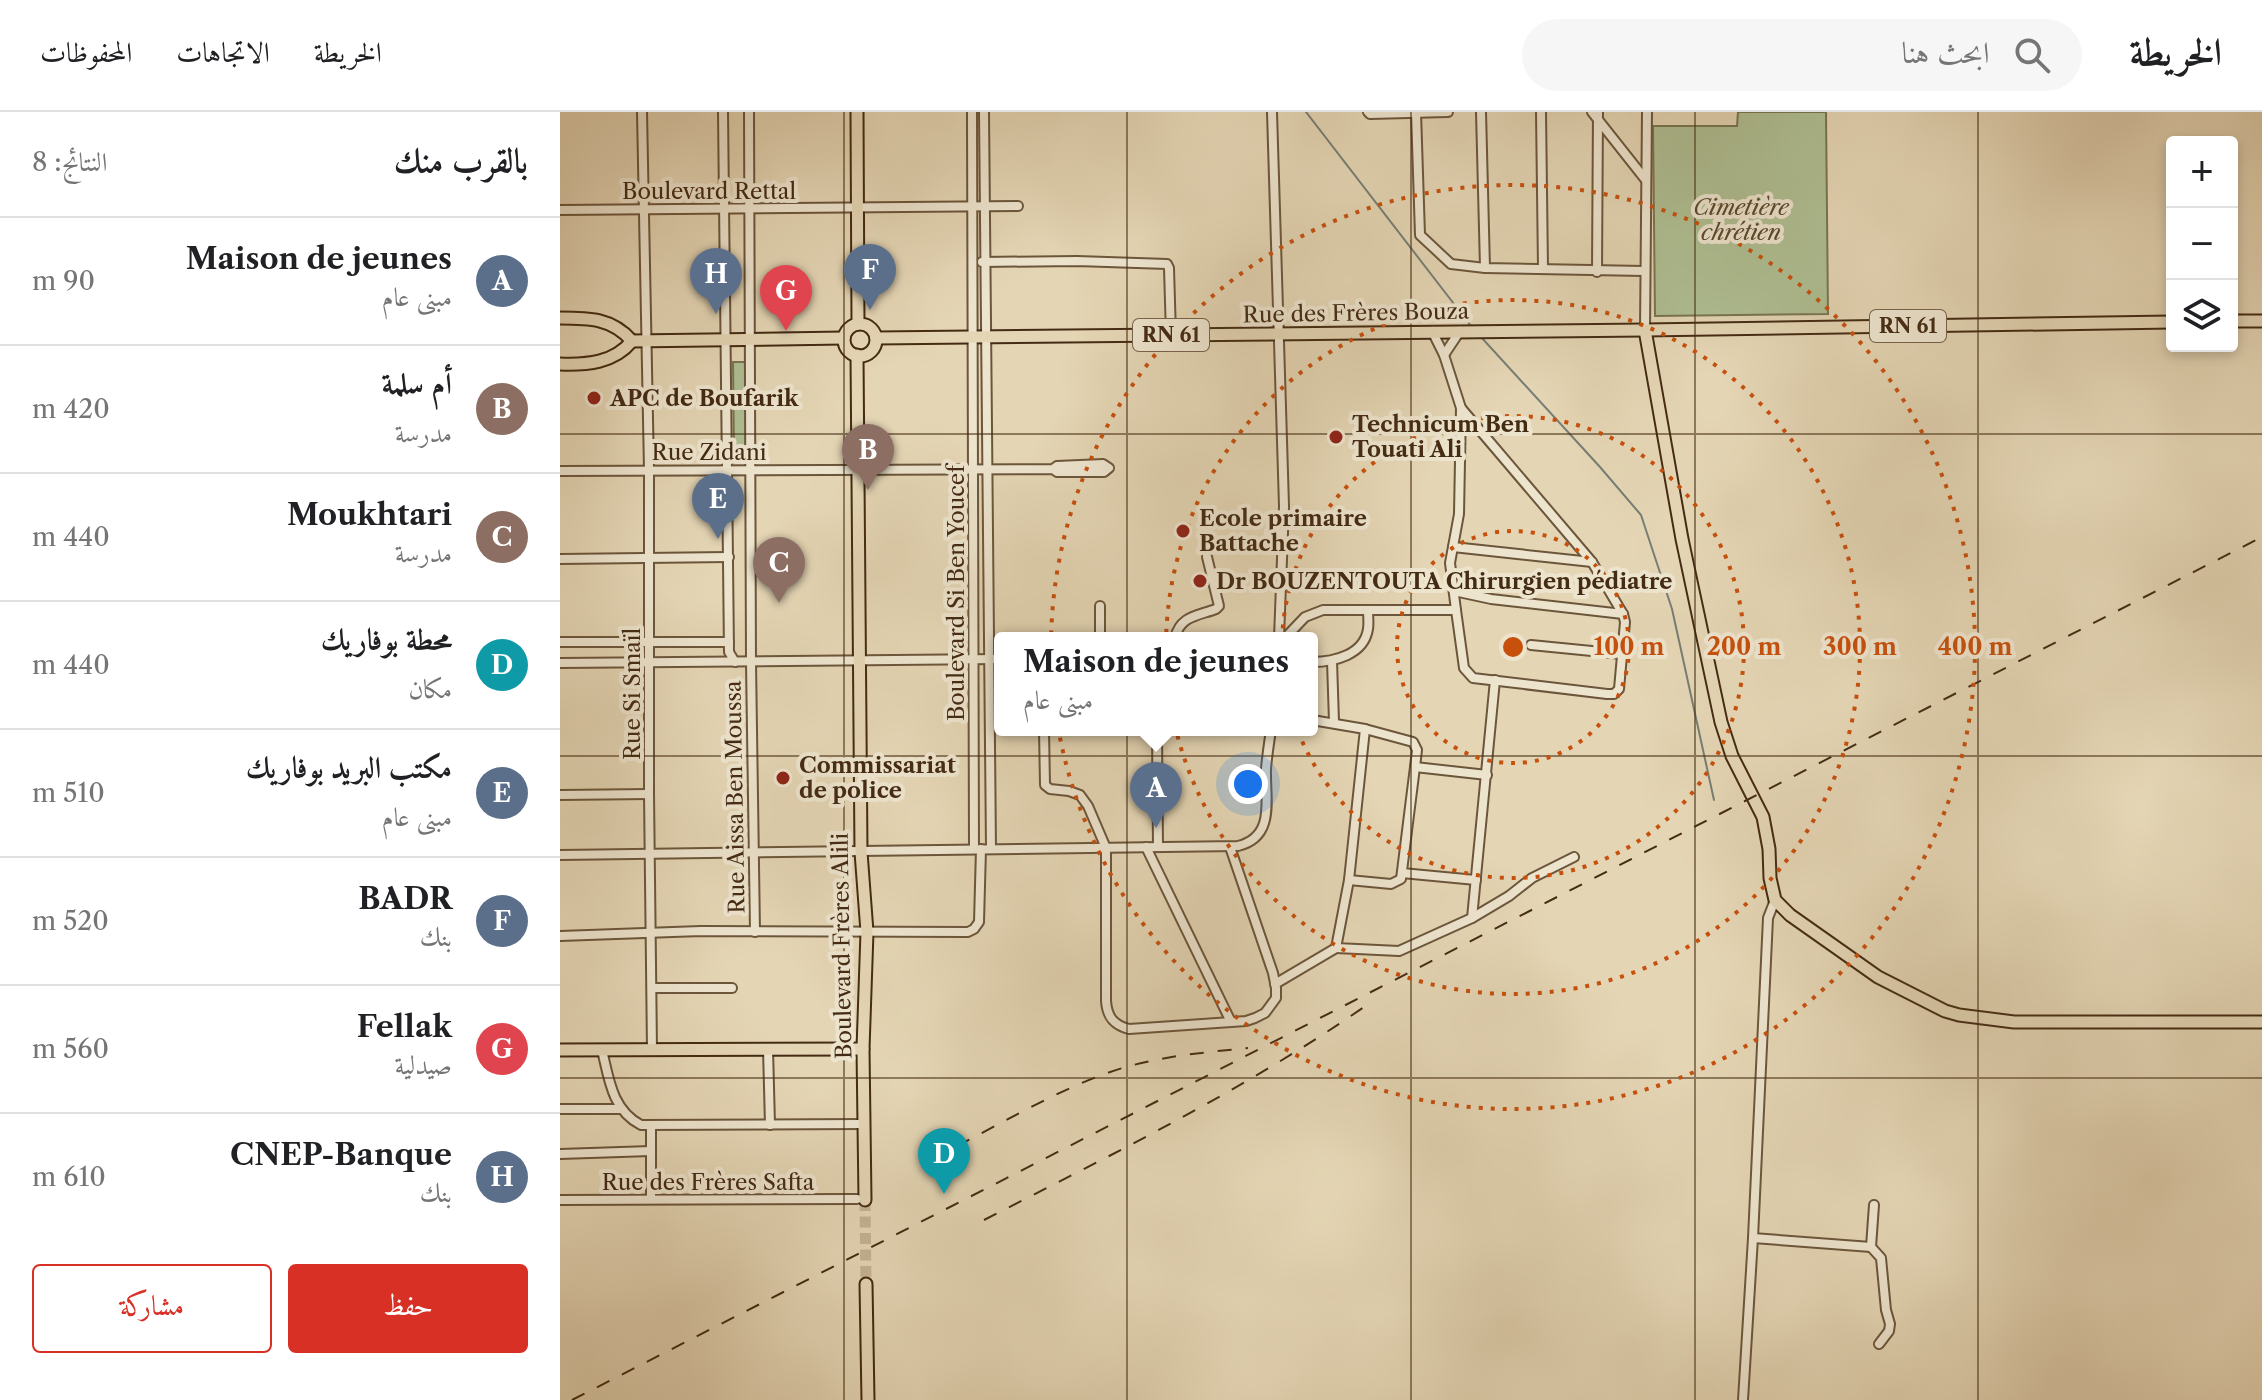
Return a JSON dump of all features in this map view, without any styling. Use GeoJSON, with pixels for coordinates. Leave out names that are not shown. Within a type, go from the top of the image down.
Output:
{"type":"FeatureCollection","features":[{"type":"Feature","properties":{"kind":"main road"},"geometry":{"type":"LineString","coordinates":[[857,112],[858,324]]}},
{"type":"Feature","properties":{"kind":"main road"},"geometry":{"type":"LineString","coordinates":[[560,318],[593,319],[621,328],[632,341]]}},
{"type":"Feature","properties":{"kind":"main road"},"geometry":{"type":"LineString","coordinates":[[2238,321],[2262,321]]}},
{"type":"Feature","properties":{"kind":"main road","name":"RN 61"},"geometry":{"type":"LineString","coordinates":[[1645,330],[2166,322]]}},
{"type":"Feature","properties":{"kind":"main road"},"geometry":{"type":"LineString","coordinates":[[858,324],[867,326],[876,338],[869,353],[857,355],[848,351],[844,338],[848,328],[858,324]]}},
{"type":"Feature","properties":{"kind":"main road"},"geometry":{"type":"LineString","coordinates":[[1645,330],[1682,539],[1721,722],[1732,756],[1763,817],[1775,900],[1790,915],[1878,977],[1959,1015],[2014,1022],[2262,1022]]}},
{"type":"Feature","properties":{"kind":"main road","name":"Rue des Frères Bouza"},"geometry":{"type":"LineString","coordinates":[[876,338],[1645,330]]}},
{"type":"Feature","properties":{"kind":"main road"},"geometry":{"type":"LineString","coordinates":[[560,364],[600,362],[623,352],[632,341],[646,339],[844,338]]}},
{"type":"Feature","properties":{"kind":"main road","name":"Boulevard Frères Alili"},"geometry":{"type":"LineString","coordinates":[[857,355],[861,852],[867,932],[861,1200]]}},
{"type":"Feature","properties":{"kind":"main road"},"geometry":{"type":"LineString","coordinates":[[560,1050],[863,1049]]}},
{"type":"Feature","properties":{"kind":"main road"},"geometry":{"type":"LineString","coordinates":[[866,1284],[868,1400]]}},
{"type":"Feature","properties":{"kind":"street","name":"Rue Si Smaïl"},"geometry":{"type":"LineString","coordinates":[[642,112],[649,470],[652,1050]]}},
{"type":"Feature","properties":{"kind":"street"},"geometry":{"type":"LineString","coordinates":[[723,112],[729,652],[735,662]]}},
{"type":"Feature","properties":{"kind":"street","name":"Rue Aissa Ben Moussa"},"geometry":{"type":"LineString","coordinates":[[749,112],[755,932]]}},
{"type":"Feature","properties":{"kind":"street"},"geometry":{"type":"LineString","coordinates":[[972,112],[973,262],[980,337]]}},
{"type":"Feature","properties":{"kind":"street"},"geometry":{"type":"LineString","coordinates":[[980,337],[986,262],[984,112]]}},
{"type":"Feature","properties":{"kind":"street"},"geometry":{"type":"LineString","coordinates":[[1272,112],[1284,506],[1279,632]]}},
{"type":"Feature","properties":{"kind":"street"},"geometry":{"type":"LineString","coordinates":[[1368,112],[1448,112]]}},
{"type":"Feature","properties":{"kind":"street"},"geometry":{"type":"LineString","coordinates":[[1481,112],[1485,268]]}},
{"type":"Feature","properties":{"kind":"street"},"geometry":{"type":"LineString","coordinates":[[1541,112],[1543,269]]}},
{"type":"Feature","properties":{"kind":"street"},"geometry":{"type":"LineString","coordinates":[[1592,112],[1645,180]]}},
{"type":"Feature","properties":{"kind":"street"},"geometry":{"type":"LineString","coordinates":[[1645,330],[1647,112]]}},
{"type":"Feature","properties":{"kind":"street"},"geometry":{"type":"LineString","coordinates":[[1416,113],[1420,235],[1451,264],[1485,268],[1644,271]]}},
{"type":"Feature","properties":{"kind":"street"},"geometry":{"type":"LineString","coordinates":[[1597,272],[1598,116]]}},
{"type":"Feature","properties":{"kind":"street","name":"Boulevard Rettal"},"geometry":{"type":"LineString","coordinates":[[560,210],[1018,206]]}},
{"type":"Feature","properties":{"kind":"street"},"geometry":{"type":"LineString","coordinates":[[973,262],[1167,264],[1171,335]]}},
{"type":"Feature","properties":{"kind":"street"},"geometry":{"type":"LineString","coordinates":[[1432,331],[1444,355],[1461,408],[1459,514],[1450,571],[1466,672],[1473,678],[1611,695],[1620,686],[1623,614],[1592,562],[1461,408]]}},
{"type":"Feature","properties":{"kind":"street"},"geometry":{"type":"LineString","coordinates":[[1444,355],[1464,331]]}},
{"type":"Feature","properties":{"kind":"street","name":"Boulevard Si Ben Youcef"},"geometry":{"type":"LineString","coordinates":[[980,337],[974,468],[974,660],[982,849]]}},
{"type":"Feature","properties":{"kind":"street","name":"Boulevard Si Ben Youcef"},"geometry":{"type":"LineString","coordinates":[[980,337],[988,469],[990,659],[982,849]]}},
{"type":"Feature","properties":{"kind":"street"},"geometry":{"type":"LineString","coordinates":[[1103,464],[1109,468],[1104,472],[1057,472],[1053,469],[1057,466],[1103,464]]}},
{"type":"Feature","properties":{"kind":"street","name":"Rue Zidani"},"geometry":{"type":"LineString","coordinates":[[560,471],[1053,469]]}},
{"type":"Feature","properties":{"kind":"street"},"geometry":{"type":"LineString","coordinates":[[1453,547],[1592,562]]}},
{"type":"Feature","properties":{"kind":"street"},"geometry":{"type":"LineString","coordinates":[[560,559],[729,557]]}},
{"type":"Feature","properties":{"kind":"street"},"geometry":{"type":"LineString","coordinates":[[1176,632],[1184,620],[1219,606],[1207,557]]}},
{"type":"Feature","properties":{"kind":"street"},"geometry":{"type":"LineString","coordinates":[[1454,591],[1491,599],[1623,614]]}},
{"type":"Feature","properties":{"kind":"street"},"geometry":{"type":"LineString","coordinates":[[1100,606],[1100,632]]}},
{"type":"Feature","properties":{"kind":"street"},"geometry":{"type":"LineString","coordinates":[[1290,632],[1314,612],[1335,608],[1456,610]]}},
{"type":"Feature","properties":{"kind":"street"},"geometry":{"type":"LineString","coordinates":[[1318,662],[1343,658],[1364,640],[1368,630],[1368,610]]}},
{"type":"Feature","properties":{"kind":"street"},"geometry":{"type":"LineString","coordinates":[[560,642],[729,642]]}},
{"type":"Feature","properties":{"kind":"street"},"geometry":{"type":"LineString","coordinates":[[1531,645],[1622,654]]}},
{"type":"Feature","properties":{"kind":"street"},"geometry":{"type":"LineString","coordinates":[[560,663],[994,659]]}},
{"type":"Feature","properties":{"kind":"street"},"geometry":{"type":"LineString","coordinates":[[1332,661],[1334,722]]}},
{"type":"Feature","properties":{"kind":"street"},"geometry":{"type":"LineString","coordinates":[[1472,918],[1495,680]]}},
{"type":"Feature","properties":{"kind":"street"},"geometry":{"type":"LineString","coordinates":[[1318,721],[1413,742],[1417,750],[1402,873],[1398,882],[1349,880]]}},
{"type":"Feature","properties":{"kind":"street"},"geometry":{"type":"LineString","coordinates":[[1336,948],[1349,880],[1365,729]]}},
{"type":"Feature","properties":{"kind":"street"},"geometry":{"type":"LineString","coordinates":[[1044,736],[1045,785],[1050,789],[1080,795],[1106,848],[1106,1001],[1112,1021],[1129,1029],[1246,1021],[1265,1013],[1276,998],[1275,984],[1234,846]]}},
{"type":"Feature","properties":{"kind":"street"},"geometry":{"type":"LineString","coordinates":[[1157,736],[1158,847]]}},
{"type":"Feature","properties":{"kind":"street"},"geometry":{"type":"LineString","coordinates":[[560,855],[1234,846],[1255,839],[1265,819],[1270,736]]}},
{"type":"Feature","properties":{"kind":"street"},"geometry":{"type":"LineString","coordinates":[[1415,767],[1487,775]]}},
{"type":"Feature","properties":{"kind":"street"},"geometry":{"type":"LineString","coordinates":[[560,795],[649,794]]}},
{"type":"Feature","properties":{"kind":"street"},"geometry":{"type":"LineString","coordinates":[[1146,847],[1231,1022]]}},
{"type":"Feature","properties":{"kind":"street"},"geometry":{"type":"LineString","coordinates":[[560,936],[968,932],[978,925],[980,918],[982,849]]}},
{"type":"Feature","properties":{"kind":"street"},"geometry":{"type":"LineString","coordinates":[[1275,984],[1336,948],[1399,951],[1472,918],[1532,878],[1574,857]]}},
{"type":"Feature","properties":{"kind":"street"},"geometry":{"type":"LineString","coordinates":[[1402,873],[1476,880]]}},
{"type":"Feature","properties":{"kind":"street"},"geometry":{"type":"LineString","coordinates":[[1743,1400],[1768,918],[1775,900]]}},
{"type":"Feature","properties":{"kind":"street"},"geometry":{"type":"LineString","coordinates":[[652,988],[732,988]]}},
{"type":"Feature","properties":{"kind":"street"},"geometry":{"type":"LineString","coordinates":[[768,1049],[770,1125]]}},
{"type":"Feature","properties":{"kind":"street"},"geometry":{"type":"LineString","coordinates":[[602,1050],[614,1097],[621,1109],[636,1123],[651,1127],[864,1124]]}},
{"type":"Feature","properties":{"kind":"street"},"geometry":{"type":"LineString","coordinates":[[560,1109],[621,1109]]}},
{"type":"Feature","properties":{"kind":"street"},"geometry":{"type":"LineString","coordinates":[[651,1127],[651,1199]]}},
{"type":"Feature","properties":{"kind":"street"},"geometry":{"type":"LineString","coordinates":[[560,1154],[651,1151]]}},
{"type":"Feature","properties":{"kind":"street","name":"Rue des Frères Safta"},"geometry":{"type":"LineString","coordinates":[[560,1200],[861,1200]]}},
{"type":"Feature","properties":{"kind":"street"},"geometry":{"type":"LineString","coordinates":[[1871,1247],[1874,1205]]}},
{"type":"Feature","properties":{"kind":"street"},"geometry":{"type":"LineString","coordinates":[[1753,1238],[1871,1247],[1881,1258],[1890,1324],[1889,1331],[1879,1344]]}},
{"type":"Feature","properties":{"kind":"green space","name":"Cimetière chrétien"},"geometry":{"type":"Polygon","coordinates":[[[1738,112],[1826,112],[1828,314],[1655,316],[1653,126],[1737,126],[1738,112]]]}},
{"type":"Feature","properties":{"kind":"green space"},"geometry":{"type":"Polygon","coordinates":[[[733,362],[746,362],[747,457],[734,457],[733,362]]]}},
{"type":"Feature","properties":{"kind":"waterway"},"geometry":{"type":"LineString","coordinates":[[1306,112],[1471,326]]}},
{"type":"Feature","properties":{"kind":"waterway"},"geometry":{"type":"LineString","coordinates":[[1481,337],[1641,515],[1672,609],[1714,800]]}},
{"type":"Feature","properties":{"kind":"tunnel"},"geometry":{"type":"LineString","coordinates":[[865,1200],[866,1284]]}},
{"type":"Feature","properties":{"kind":"railway"},"geometry":{"type":"LineString","coordinates":[[572,1400],[2262,537]]}},
{"type":"Feature","properties":{"kind":"railway"},"geometry":{"type":"LineString","coordinates":[[984,1220],[1225,1093],[1364,1007]]}},
{"type":"Feature","properties":{"kind":"railway"},"geometry":{"type":"LineString","coordinates":[[957,1146],[1065,1090],[1102,1075],[1174,1057],[1248,1048]]}},
{"type":"Feature","properties":{"kind":"place","name":"BADR"},"geometry":{"type":"Point","coordinates":[870,310]}},
{"type":"Feature","properties":{"kind":"place","name":"CNEP-Banque"},"geometry":{"type":"Point","coordinates":[716,314]}},
{"type":"Feature","properties":{"kind":"place","name":"Fellak"},"geometry":{"type":"Point","coordinates":[786,331]}},
{"type":"Feature","properties":{"kind":"place","name":"APC de Boufarik"},"geometry":{"type":"Point","coordinates":[594,398]}},
{"type":"Feature","properties":{"kind":"place","name":"Technicum Ben Touati Ali"},"geometry":{"type":"Point","coordinates":[1336,437]}},
{"type":"Feature","properties":{"kind":"place","name":"أم سلمة"},"geometry":{"type":"Point","coordinates":[868,490]}},
{"type":"Feature","properties":{"kind":"place","name":"Ecole primaire Battache"},"geometry":{"type":"Point","coordinates":[1183,531]}},
{"type":"Feature","properties":{"kind":"place","name":"مكتب البريد بوفاريك"},"geometry":{"type":"Point","coordinates":[718,539]}},
{"type":"Feature","properties":{"kind":"place","name":"Dr BOUZENTOUTA Chirurgien pédiatre"},"geometry":{"type":"Point","coordinates":[1200,581]}},
{"type":"Feature","properties":{"kind":"place","name":"Moukhtari"},"geometry":{"type":"Point","coordinates":[779,603]}},
{"type":"Feature","properties":{"kind":"place","name":"Commissariat de police"},"geometry":{"type":"Point","coordinates":[783,778]}},
{"type":"Feature","properties":{"kind":"place","name":"Maison de jeunes"},"geometry":{"type":"Point","coordinates":[1156,828]}},
{"type":"Feature","properties":{"kind":"place","name":"محطة بوفاريك"},"geometry":{"type":"Point","coordinates":[944,1194]}}]}
